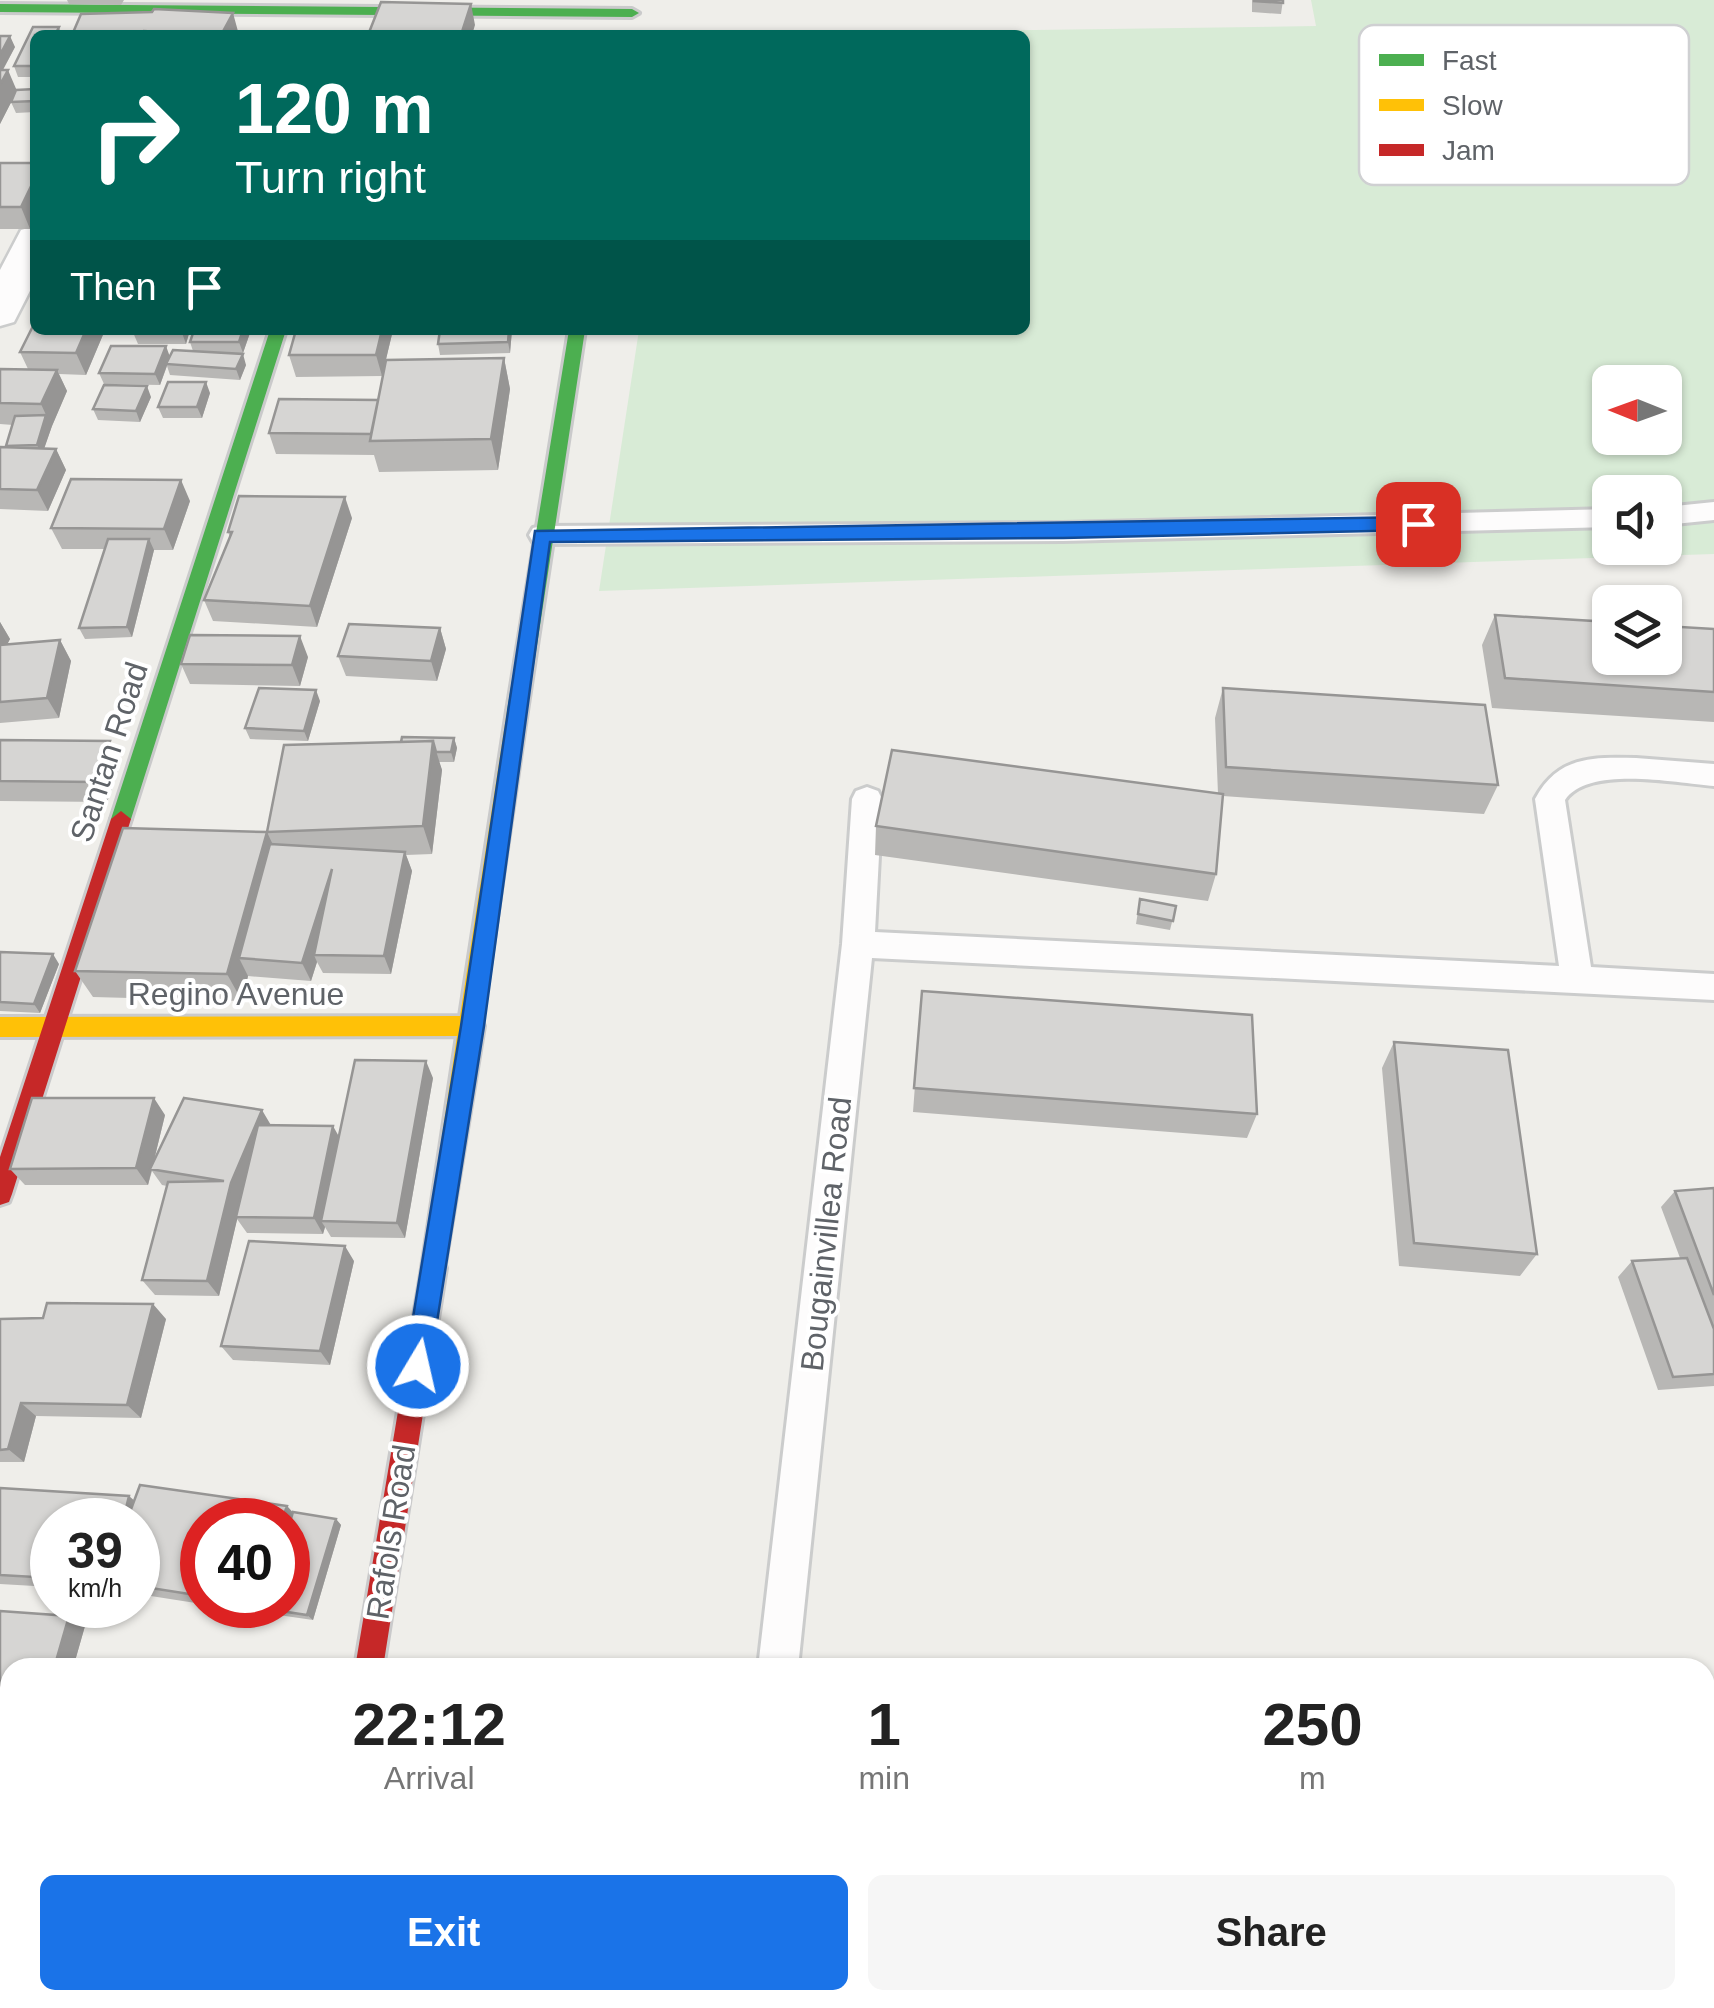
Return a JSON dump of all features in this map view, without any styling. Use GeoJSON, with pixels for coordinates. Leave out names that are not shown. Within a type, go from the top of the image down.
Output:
{"type":"FeatureCollection","features":[{"type":"Feature","properties":{"kind":"street"},"geometry":{"type":"LineString","coordinates":[[0,8],[632,16]]}},
{"type":"Feature","properties":{"kind":"street"},"geometry":{"type":"LineString","coordinates":[[0,314],[30,249]]}},
{"type":"Feature","properties":{"kind":"street","name":"Santan Road"},"geometry":{"type":"LineString","coordinates":[[0,1194],[276,335]]}},
{"type":"Feature","properties":{"kind":"street","name":"Rafols Road"},"geometry":{"type":"LineString","coordinates":[[371,1658],[472,1026],[542,535],[575,335]]}},
{"type":"Feature","properties":{"kind":"street","name":"Regino Avenue"},"geometry":{"type":"LineString","coordinates":[[0,1027],[472,1026]]}},
{"type":"Feature","properties":{"kind":"lane"},"geometry":{"type":"LineString","coordinates":[[1682,515],[1714,512]]}},
{"type":"Feature","properties":{"kind":"lane"},"geometry":{"type":"LineString","coordinates":[[542,535],[1063,532],[1592,518]]}},
{"type":"Feature","properties":{"kind":"lane"},"geometry":{"type":"LineString","coordinates":[[1577,979],[1550,799],[1561,780],[1583,772],[1612,770],[1714,775]]}},
{"type":"Feature","properties":{"kind":"lane","name":"Bougainvillea Road"},"geometry":{"type":"LineString","coordinates":[[779,1658],[858,944],[867,799]]}},
{"type":"Feature","properties":{"kind":"lane"},"geometry":{"type":"LineString","coordinates":[[858,944],[1714,987]]}},
{"type":"Feature","properties":{"kind":"green space"},"geometry":{"type":"Polygon","coordinates":[[[1311,0],[1714,0],[1714,554],[1682,555],[1682,475],[1592,475],[1592,558],[599,591],[638,335],[1030,335],[1030,30],[1316,26],[1311,0]]]}},
{"type":"Feature","properties":{"kind":"building"},"geometry":{"type":"Polygon","coordinates":[[[381,2],[471,4],[463,30],[370,30],[381,2]]]}},
{"type":"Feature","properties":{"kind":"building"},"geometry":{"type":"Polygon","coordinates":[[[154,9],[233,13],[224,30],[74,30],[81,14],[154,9]]]}},
{"type":"Feature","properties":{"kind":"building"},"geometry":{"type":"Polygon","coordinates":[[[33,27],[59,27],[58,30],[32,30],[33,27]]]}},
{"type":"Feature","properties":{"kind":"building"},"geometry":{"type":"Polygon","coordinates":[[[30,33],[30,66],[14,66],[30,33]]]}},
{"type":"Feature","properties":{"kind":"building"},"geometry":{"type":"Polygon","coordinates":[[[0,36],[10,36],[0,55],[0,36]]]}},
{"type":"Feature","properties":{"kind":"building"},"geometry":{"type":"Polygon","coordinates":[[[30,89],[30,101],[11,102],[16,90],[30,89]]]}},
{"type":"Feature","properties":{"kind":"building"},"geometry":{"type":"Polygon","coordinates":[[[0,163],[30,163],[30,188],[21,207],[0,207],[0,163]]]}},
{"type":"Feature","properties":{"kind":"building"},"geometry":{"type":"Polygon","coordinates":[[[30,332],[84,335],[76,353],[20,352],[30,332]]]}},
{"type":"Feature","properties":{"kind":"building"},"geometry":{"type":"Polygon","coordinates":[[[192,335],[241,335],[239,342],[190,342],[192,335]]]}},
{"type":"Feature","properties":{"kind":"building"},"geometry":{"type":"Polygon","coordinates":[[[295,335],[381,335],[376,355],[289,355],[295,335]]]}},
{"type":"Feature","properties":{"kind":"building"},"geometry":{"type":"Polygon","coordinates":[[[439,335],[509,335],[508,342],[438,344],[439,335]]]}},
{"type":"Feature","properties":{"kind":"building"},"geometry":{"type":"Polygon","coordinates":[[[111,346],[166,346],[155,374],[99,373],[111,346]]]}},
{"type":"Feature","properties":{"kind":"building"},"geometry":{"type":"Polygon","coordinates":[[[173,350],[243,354],[236,369],[166,364],[173,350]]]}},
{"type":"Feature","properties":{"kind":"building"},"geometry":{"type":"Polygon","coordinates":[[[504,358],[491,439],[370,441],[386,360],[504,358]]]}},
{"type":"Feature","properties":{"kind":"building"},"geometry":{"type":"Polygon","coordinates":[[[0,369],[57,370],[41,404],[0,403],[0,369]]]}},
{"type":"Feature","properties":{"kind":"building"},"geometry":{"type":"Polygon","coordinates":[[[168,382],[206,382],[197,407],[158,407],[168,382]]]}},
{"type":"Feature","properties":{"kind":"building"},"geometry":{"type":"Polygon","coordinates":[[[104,385],[147,386],[136,411],[93,409],[104,385]]]}},
{"type":"Feature","properties":{"kind":"building"},"geometry":{"type":"Polygon","coordinates":[[[279,399],[378,400],[371,434],[269,433],[279,399]]]}},
{"type":"Feature","properties":{"kind":"building"},"geometry":{"type":"Polygon","coordinates":[[[46,415],[37,445],[6,446],[15,416],[46,415]]]}},
{"type":"Feature","properties":{"kind":"building"},"geometry":{"type":"Polygon","coordinates":[[[0,447],[56,449],[37,490],[0,489],[0,447]]]}},
{"type":"Feature","properties":{"kind":"building"},"geometry":{"type":"Polygon","coordinates":[[[71,479],[181,480],[164,529],[51,528],[71,479]]]}},
{"type":"Feature","properties":{"kind":"building"},"geometry":{"type":"Polygon","coordinates":[[[239,496],[345,497],[310,606],[204,600],[232,532],[228,532],[239,496]]]}},
{"type":"Feature","properties":{"kind":"building"},"geometry":{"type":"Polygon","coordinates":[[[108,539],[149,539],[127,627],[79,628],[108,539]]]}},
{"type":"Feature","properties":{"kind":"building"},"geometry":{"type":"Polygon","coordinates":[[[1495,615],[1592,621],[1592,675],[1682,675],[1682,627],[1714,629],[1714,692],[1505,678],[1495,615]]]}},
{"type":"Feature","properties":{"kind":"building"},"geometry":{"type":"Polygon","coordinates":[[[349,624],[440,628],[431,661],[338,656],[349,624]]]}},
{"type":"Feature","properties":{"kind":"building"},"geometry":{"type":"Polygon","coordinates":[[[190,635],[300,636],[292,665],[181,664],[190,635]]]}},
{"type":"Feature","properties":{"kind":"building"},"geometry":{"type":"Polygon","coordinates":[[[60,640],[47,698],[0,702],[0,645],[60,640]]]}},
{"type":"Feature","properties":{"kind":"building"},"geometry":{"type":"Polygon","coordinates":[[[259,688],[316,690],[304,731],[245,728],[259,688]]]}},
{"type":"Feature","properties":{"kind":"building"},"geometry":{"type":"Polygon","coordinates":[[[1223,688],[1485,705],[1498,785],[1226,767],[1223,688]]]}},
{"type":"Feature","properties":{"kind":"building"},"geometry":{"type":"Polygon","coordinates":[[[402,737],[454,738],[451,752],[436,752],[433,741],[401,742],[402,737]]]}},
{"type":"Feature","properties":{"kind":"building"},"geometry":{"type":"Polygon","coordinates":[[[0,740],[110,741],[96,782],[0,781],[0,740]]]}},
{"type":"Feature","properties":{"kind":"building"},"geometry":{"type":"Polygon","coordinates":[[[433,741],[423,826],[267,832],[284,745],[433,741]]]}},
{"type":"Feature","properties":{"kind":"building"},"geometry":{"type":"Polygon","coordinates":[[[892,750],[1223,794],[1216,874],[876,826],[892,750]]]}},
{"type":"Feature","properties":{"kind":"building"},"geometry":{"type":"Polygon","coordinates":[[[123,828],[267,832],[227,974],[75,971],[123,828]]]}},
{"type":"Feature","properties":{"kind":"building"},"geometry":{"type":"Polygon","coordinates":[[[270,844],[405,852],[384,956],[314,955],[332,869],[302,963],[239,958],[270,844]]]}},
{"type":"Feature","properties":{"kind":"building"},"geometry":{"type":"Polygon","coordinates":[[[1140,899],[1176,906],[1173,921],[1138,914],[1140,899]]]}},
{"type":"Feature","properties":{"kind":"building"},"geometry":{"type":"Polygon","coordinates":[[[0,952],[53,954],[34,1004],[0,1002],[0,952]]]}},
{"type":"Feature","properties":{"kind":"building"},"geometry":{"type":"Polygon","coordinates":[[[922,991],[1252,1015],[1257,1114],[914,1088],[922,991]]]}},
{"type":"Feature","properties":{"kind":"building"},"geometry":{"type":"Polygon","coordinates":[[[1394,1042],[1508,1050],[1537,1254],[1414,1243],[1394,1042]]]}},
{"type":"Feature","properties":{"kind":"building"},"geometry":{"type":"Polygon","coordinates":[[[355,1060],[426,1061],[397,1223],[321,1221],[355,1060]]]}},
{"type":"Feature","properties":{"kind":"building"},"geometry":{"type":"Polygon","coordinates":[[[32,1098],[154,1098],[136,1168],[10,1169],[32,1098]]]}},
{"type":"Feature","properties":{"kind":"building"},"geometry":{"type":"Polygon","coordinates":[[[184,1098],[262,1110],[231,1183],[207,1281],[142,1280],[168,1182],[224,1181],[150,1169],[184,1098]]]}},
{"type":"Feature","properties":{"kind":"building"},"geometry":{"type":"Polygon","coordinates":[[[258,1125],[333,1126],[314,1218],[236,1217],[258,1125]]]}},
{"type":"Feature","properties":{"kind":"building"},"geometry":{"type":"Polygon","coordinates":[[[1714,1188],[1714,1295],[1675,1191],[1714,1188]]]}},
{"type":"Feature","properties":{"kind":"building"},"geometry":{"type":"Polygon","coordinates":[[[249,1241],[345,1246],[320,1351],[221,1346],[249,1241]]]}},
{"type":"Feature","properties":{"kind":"building"},"geometry":{"type":"Polygon","coordinates":[[[1687,1258],[1714,1329],[1714,1374],[1673,1377],[1632,1261],[1687,1258]]]}},
{"type":"Feature","properties":{"kind":"building"},"geometry":{"type":"Polygon","coordinates":[[[47,1303],[153,1304],[127,1405],[21,1403],[8,1449],[0,1450],[0,1319],[43,1318],[47,1303]]]}},
{"type":"Feature","properties":{"kind":"building"},"geometry":{"type":"Polygon","coordinates":[[[140,1485],[231,1498],[180,1498],[180,1593],[160,1589],[160,1498],[135,1498],[140,1485]]]}},
{"type":"Feature","properties":{"kind":"building"},"geometry":{"type":"Polygon","coordinates":[[[0,1488],[129,1496],[30,1498],[30,1577],[0,1575],[0,1488]]]}},
{"type":"Feature","properties":{"kind":"building"},"geometry":{"type":"Polygon","coordinates":[[[310,1515],[336,1519],[310,1605],[310,1515]]]}},
{"type":"Feature","properties":{"kind":"building"},"geometry":{"type":"Polygon","coordinates":[[[0,1611],[30,1613],[30,1628],[66,1628],[57,1658],[0,1658],[0,1611]]]}},
{"type":"Feature","properties":{"kind":"traffic: fast"},"geometry":{"type":"LineString","coordinates":[[0,8],[632,13]]}},
{"type":"Feature","properties":{"kind":"traffic: fast"},"geometry":{"type":"LineString","coordinates":[[121,819],[276,335]]}},
{"type":"Feature","properties":{"kind":"traffic: fast"},"geometry":{"type":"LineString","coordinates":[[517,711],[576,335]]}},
{"type":"Feature","properties":{"kind":"traffic: slow"},"geometry":{"type":"LineString","coordinates":[[434,1268],[517,711]]}},
{"type":"Feature","properties":{"kind":"traffic: slow"},"geometry":{"type":"LineString","coordinates":[[0,1027],[473,1026]]}},
{"type":"Feature","properties":{"kind":"traffic: jam"},"geometry":{"type":"LineString","coordinates":[[0,1194],[121,819]]}},
{"type":"Feature","properties":{"kind":"traffic: jam"},"geometry":{"type":"LineString","coordinates":[[371,1658],[434,1268]]}},
{"type":"Feature","properties":{"kind":"route"},"geometry":{"type":"LineString","coordinates":[[418,1366],[472,1026],[542,535],[1063,532],[1418,524]]}}]}
